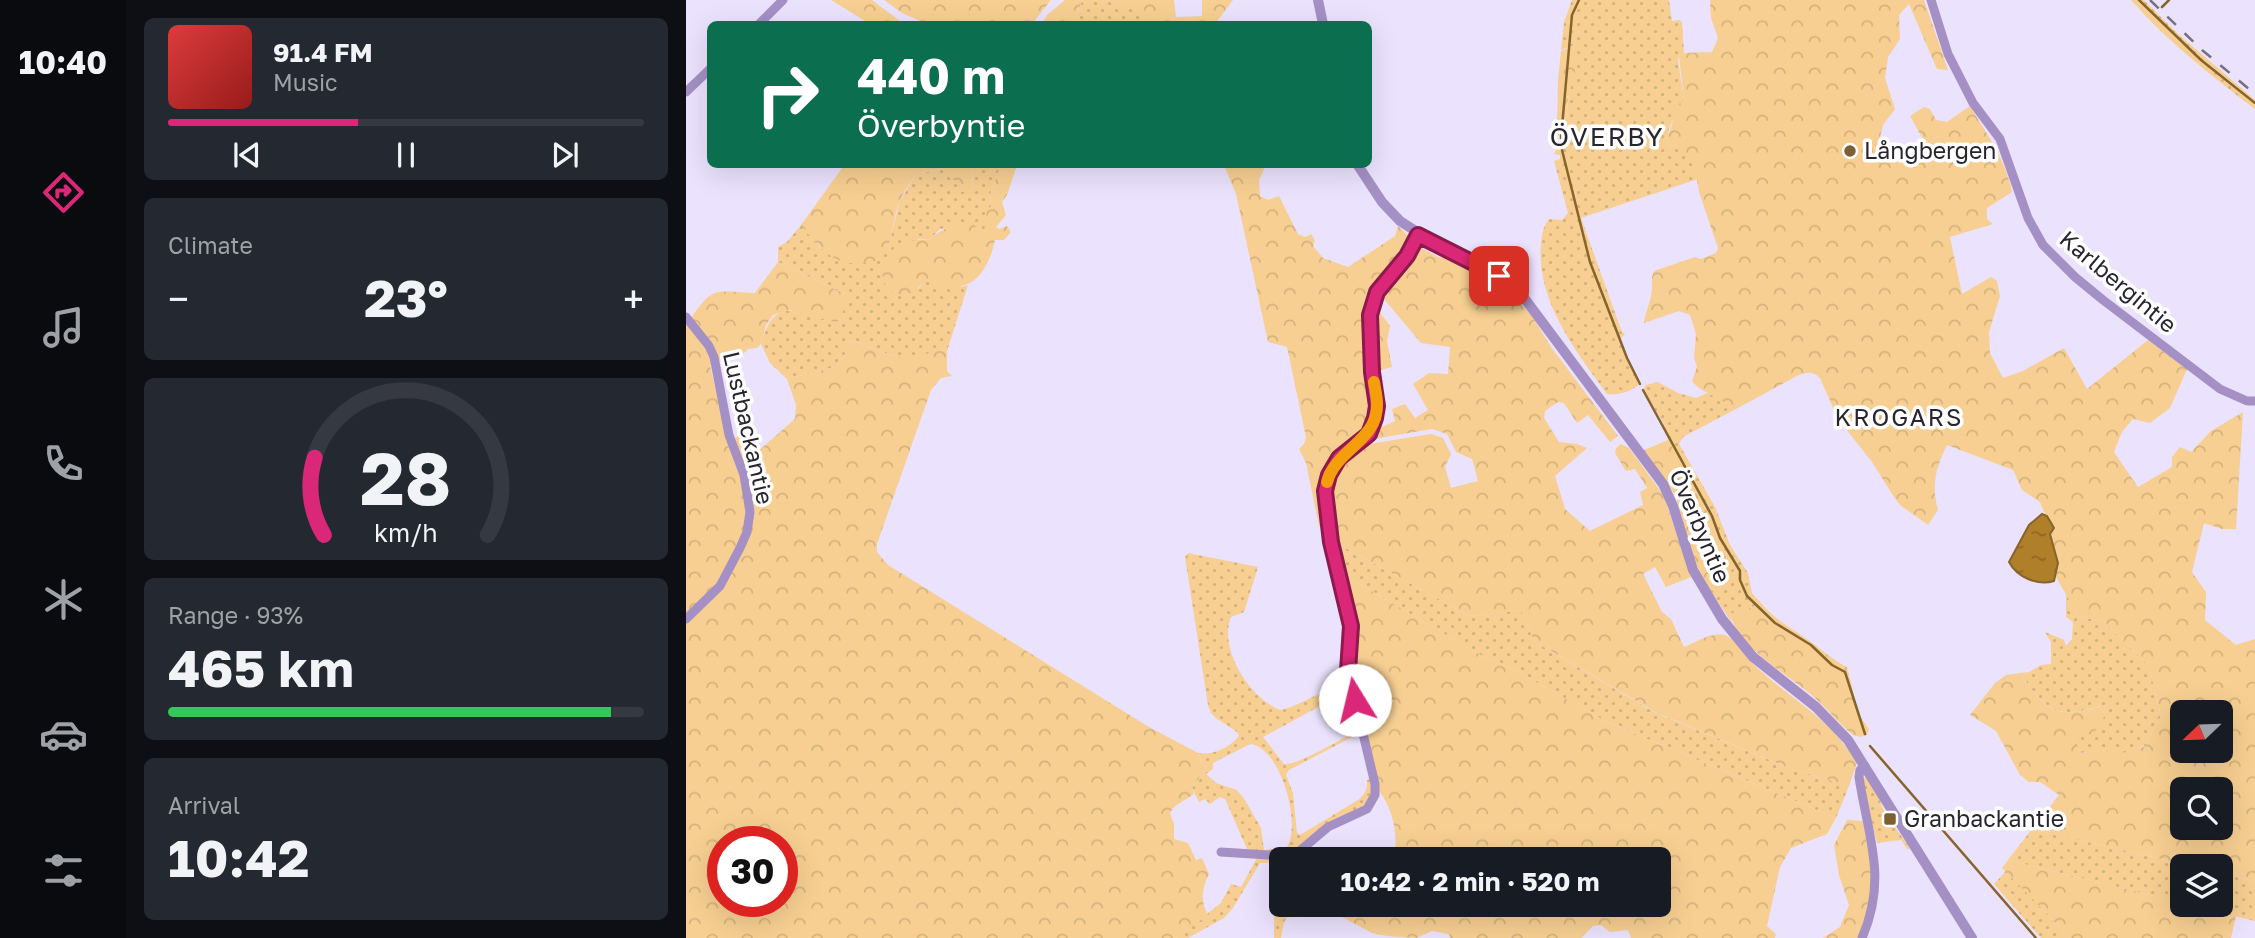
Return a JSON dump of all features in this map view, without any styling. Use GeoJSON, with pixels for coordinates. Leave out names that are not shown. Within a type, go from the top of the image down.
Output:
{"type":"FeatureCollection","features":[{"type":"Feature","properties":{"kind":"street"},"geometry":{"type":"LineString","coordinates":[[762,21],[783,0]]}},
{"type":"Feature","properties":{"kind":"street"},"geometry":{"type":"LineString","coordinates":[[1318,0],[1323,21]]}},
{"type":"Feature","properties":{"kind":"street","name":"Karlbergintie"},"geometry":{"type":"LineString","coordinates":[[1931,0],[1948,54],[1973,103],[2000,139],[2028,218],[2043,245],[2103,300],[2220,388],[2247,401],[2255,401]]}},
{"type":"Feature","properties":{"kind":"street"},"geometry":{"type":"LineString","coordinates":[[686,92],[707,72]]}},
{"type":"Feature","properties":{"kind":"street","name":"Överbyntie"},"geometry":{"type":"LineString","coordinates":[[1360,168],[1391,212],[1418,235],[1499,276],[1533,309],[1569,361],[1663,484],[1673,506],[1693,570],[1722,619],[1754,656],[1841,731],[1972,938]]}},
{"type":"Feature","properties":{"kind":"street"},"geometry":{"type":"LineString","coordinates":[[1221,852],[1283,856],[1296,854],[1328,827],[1367,809],[1375,794],[1375,784],[1348,671],[1351,626],[1331,542],[1325,491],[1329,475],[1339,458],[1369,434],[1375,418],[1377,406],[1372,372],[1370,315],[1377,292],[1407,256],[1418,235]]}},
{"type":"Feature","properties":{"kind":"street","name":"Lustbackantie"},"geometry":{"type":"LineString","coordinates":[[686,317],[709,346],[714,357],[729,435],[748,494],[750,513],[747,532],[720,586],[686,620]]}},
{"type":"Feature","properties":{"kind":"street"},"geometry":{"type":"LineString","coordinates":[[1862,938],[1871,919],[1876,886],[1874,858],[1859,777],[1860,770],[1865,766]]}},
{"type":"Feature","properties":{"kind":"green space"},"geometry":{"type":"Polygon","coordinates":[[[831,0],[872,0],[900,21],[865,21],[831,0]]]}},
{"type":"Feature","properties":{"kind":"green space"},"geometry":{"type":"Polygon","coordinates":[[[884,0],[1051,0],[1034,21],[920,21],[902,13],[884,0]]]}},
{"type":"Feature","properties":{"kind":"green space"},"geometry":{"type":"Polygon","coordinates":[[[1065,0],[1082,0],[1074,21],[1044,21],[1065,0]]]}},
{"type":"Feature","properties":{"kind":"green space"},"geometry":{"type":"Polygon","coordinates":[[[1082,0],[1106,0],[1145,12],[1146,21],[1074,21],[1082,0]]]}},
{"type":"Feature","properties":{"kind":"green space"},"geometry":{"type":"Polygon","coordinates":[[[1106,0],[1174,0],[1176,17],[1202,16],[1202,0],[1233,0],[1217,21],[1146,21],[1144,12],[1106,0]]]}},
{"type":"Feature","properties":{"kind":"green space"},"geometry":{"type":"Polygon","coordinates":[[[1572,0],[1669,0],[1672,21],[1682,22],[1684,53],[1679,56],[1678,61],[1684,100],[1669,128],[1667,145],[1677,146],[1693,158],[1698,179],[1581,218],[1625,334],[1619,340],[1640,384],[1617,394],[1607,394],[1571,342],[1551,304],[1541,265],[1541,240],[1545,225],[1549,219],[1562,220],[1568,213],[1554,161],[1560,159],[1560,155],[1554,154],[1564,134],[1575,45],[1561,50],[1564,22],[1572,0]]]}},
{"type":"Feature","properties":{"kind":"green space"},"geometry":{"type":"Polygon","coordinates":[[[1710,0],[1924,0],[1948,70],[1937,69],[1909,4],[1899,15],[1900,39],[1888,57],[1885,78],[1895,109],[1883,125],[1880,137],[1892,159],[1924,141],[1910,116],[1924,107],[1930,109],[1936,120],[1947,122],[1970,106],[2000,158],[2012,192],[1987,208],[1987,219],[1993,224],[1950,237],[1962,294],[1991,277],[1997,281],[2000,296],[1989,332],[1990,353],[2003,378],[2023,371],[2064,348],[2087,389],[2148,340],[2187,369],[2170,408],[2150,423],[2133,419],[2122,432],[2114,452],[2138,487],[2172,467],[2172,457],[2180,447],[2191,452],[2211,431],[2243,412],[2236,529],[2222,529],[2204,523],[2192,572],[2206,592],[2205,620],[2236,645],[2255,639],[2255,881],[2233,876],[2233,854],[2170,854],[2170,861],[2032,829],[2059,795],[2040,782],[2029,782],[2020,775],[1996,731],[1970,715],[1995,683],[2006,675],[2028,672],[2022,676],[2039,698],[2054,710],[2073,712],[2101,706],[2106,714],[2092,736],[2083,730],[2074,734],[2073,742],[2080,753],[2110,750],[2122,753],[2147,746],[2147,741],[2161,716],[2149,666],[2104,621],[2079,617],[2056,577],[2058,563],[2050,533],[2053,525],[2040,502],[2022,490],[2013,470],[1947,445],[1936,476],[1938,510],[1928,525],[1900,505],[1872,462],[1838,419],[1817,375],[1809,373],[1797,376],[1734,410],[1692,381],[1697,367],[1694,358],[1696,334],[1690,315],[1679,311],[1644,323],[1654,271],[1695,257],[1701,259],[1716,253],[1718,248],[1699,192],[1693,158],[1686,157],[1677,146],[1667,145],[1675,107],[1684,100],[1679,56],[1684,53],[1712,52],[1718,38],[1711,18],[1710,0]]]}},
{"type":"Feature","properties":{"kind":"green space"},"geometry":{"type":"Polygon","coordinates":[[[2131,0],[2144,0],[2177,33],[2255,100],[2255,109],[2159,30],[2131,0]]]}},
{"type":"Feature","properties":{"kind":"green space"},"geometry":{"type":"Polygon","coordinates":[[[1576,45],[1578,58],[1568,99],[1564,135],[1561,138],[1557,134],[1561,51],[1576,45]]]}},
{"type":"Feature","properties":{"kind":"green space"},"geometry":{"type":"Polygon","coordinates":[[[842,168],[973,168],[972,191],[961,192],[955,181],[942,169],[916,174],[899,203],[887,250],[877,261],[852,263],[835,258],[820,247],[801,225],[842,168]]]}},
{"type":"Feature","properties":{"kind":"green space"},"geometry":{"type":"Polygon","coordinates":[[[973,168],[1000,168],[990,195],[991,206],[984,233],[975,225],[940,229],[929,240],[918,239],[918,289],[927,279],[948,286],[968,285],[947,351],[936,351],[919,357],[902,357],[852,340],[839,366],[787,379],[770,363],[761,344],[773,318],[788,311],[834,322],[845,294],[778,262],[778,247],[787,242],[801,225],[821,249],[889,245],[899,203],[916,174],[943,169],[955,181],[972,191],[973,168]]]}},
{"type":"Feature","properties":{"kind":"green space"},"geometry":{"type":"Polygon","coordinates":[[[1000,168],[1016,168],[1002,202],[1006,215],[996,227],[999,229],[1007,226],[1011,232],[1004,240],[995,240],[980,274],[963,286],[941,285],[927,280],[911,293],[895,295],[884,283],[882,272],[893,249],[903,242],[929,240],[956,224],[973,224],[984,233],[984,216],[991,206],[990,195],[1000,168]]]}},
{"type":"Feature","properties":{"kind":"green space"},"geometry":{"type":"Polygon","coordinates":[[[1225,168],[1265,168],[1259,180],[1260,196],[1268,200],[1279,196],[1298,234],[1305,237],[1311,234],[1315,240],[1313,246],[1323,258],[1348,267],[1395,236],[1398,226],[1420,247],[1438,257],[1448,258],[1489,276],[1508,290],[1532,316],[1551,347],[1618,436],[1610,442],[1588,415],[1577,423],[1564,403],[1558,402],[1545,411],[1544,418],[1559,442],[1587,448],[1555,476],[1565,509],[1590,531],[1643,505],[1640,492],[1647,488],[1635,469],[1626,471],[1615,453],[1621,444],[1629,448],[1664,496],[1691,577],[1666,587],[1655,567],[1643,574],[1662,612],[1671,619],[1684,647],[1715,634],[1725,635],[1733,640],[1751,662],[1821,720],[1846,747],[1857,763],[1849,786],[1789,768],[1655,712],[1534,641],[1521,610],[1468,615],[1335,542],[1319,526],[1306,463],[1299,449],[1306,437],[1287,347],[1268,342],[1236,194],[1225,168]],[[1383,298],[1371,300],[1390,326],[1387,341],[1392,367],[1370,373],[1372,411],[1357,446],[1431,434],[1443,438],[1451,454],[1445,467],[1451,488],[1478,481],[1472,459],[1456,452],[1447,434],[1432,429],[1368,440],[1378,418],[1382,427],[1395,421],[1392,409],[1405,404],[1415,418],[1428,410],[1413,384],[1429,373],[1448,374],[1450,347],[1421,343],[1383,298]]]}},
{"type":"Feature","properties":{"kind":"green space"},"geometry":{"type":"Polygon","coordinates":[[[778,262],[845,294],[849,300],[838,321],[834,322],[790,310],[773,315],[757,348],[748,349],[738,359],[727,358],[710,365],[728,443],[741,434],[757,452],[795,419],[796,405],[787,379],[839,366],[852,340],[902,357],[947,351],[947,371],[952,376],[941,378],[931,390],[877,544],[877,552],[888,565],[1149,727],[1198,753],[1206,768],[1192,788],[1194,794],[1174,807],[1170,813],[1174,824],[1174,839],[1188,843],[1196,860],[1202,858],[1209,874],[1203,895],[1208,915],[1176,938],[686,938],[686,320],[688,322],[709,296],[730,291],[755,293],[778,262]]]}},
{"type":"Feature","properties":{"kind":"green space"},"geometry":{"type":"Polygon","coordinates":[[[1658,382],[1678,393],[1696,398],[1707,393],[1725,401],[1734,410],[1683,437],[1679,444],[1715,507],[1730,545],[1748,573],[1752,593],[1762,604],[1730,614],[1732,623],[1698,571],[1726,555],[1712,516],[1697,487],[1685,473],[1668,440],[1664,424],[1643,390],[1646,385],[1658,382]]]}},
{"type":"Feature","properties":{"kind":"green space"},"geometry":{"type":"Polygon","coordinates":[[[1668,440],[1712,516],[1726,555],[1725,566],[1709,584],[1692,555],[1674,494],[1642,451],[1668,440]]]}},
{"type":"Feature","properties":{"kind":"green space"},"geometry":{"type":"Polygon","coordinates":[[[1335,542],[1468,615],[1521,610],[1534,641],[1654,712],[1789,768],[1849,786],[1836,818],[1607,722],[1505,665],[1489,660],[1341,573],[1335,542]]]}},
{"type":"Feature","properties":{"kind":"green space"},"geometry":{"type":"Polygon","coordinates":[[[1188,553],[1258,567],[1244,612],[1231,617],[1228,630],[1229,643],[1239,671],[1258,695],[1280,710],[1329,692],[1331,700],[1263,737],[1284,764],[1307,757],[1352,734],[1354,736],[1289,770],[1286,775],[1293,793],[1297,833],[1300,835],[1358,800],[1366,791],[1367,780],[1370,779],[1371,794],[1368,800],[1302,847],[1287,847],[1292,821],[1279,771],[1261,748],[1250,744],[1213,763],[1213,769],[1206,774],[1216,783],[1237,790],[1261,828],[1264,850],[1269,849],[1269,852],[1247,849],[1225,799],[1220,797],[1210,804],[1205,799],[1199,802],[1192,788],[1206,768],[1198,753],[1221,750],[1239,736],[1211,713],[1185,557],[1188,553]]]}},
{"type":"Feature","properties":{"kind":"green space"},"geometry":{"type":"Polygon","coordinates":[[[1341,573],[1489,660],[1505,665],[1607,722],[1836,818],[1827,834],[1791,848],[1780,867],[1767,926],[1776,934],[1775,938],[1631,938],[1628,930],[1610,932],[1601,925],[1593,926],[1581,938],[1450,938],[1449,934],[1432,931],[1416,938],[1372,933],[1342,917],[1671,917],[1671,847],[1395,847],[1394,824],[1379,791],[1353,676],[1356,643],[1353,615],[1341,573]]]}},
{"type":"Feature","properties":{"kind":"green space"},"geometry":{"type":"Polygon","coordinates":[[[2066,594],[2079,617],[2104,621],[2149,666],[2161,716],[2147,741],[2148,745],[2122,754],[2110,750],[2080,753],[2073,742],[2074,734],[2083,730],[2092,735],[2100,706],[2073,712],[2054,709],[2039,698],[2022,676],[2041,665],[2051,664],[2051,642],[2045,632],[2064,640],[2066,646],[2072,639],[2073,622],[2066,617],[2066,594]]]}},
{"type":"Feature","properties":{"kind":"green space"},"geometry":{"type":"Polygon","coordinates":[[[1762,604],[1781,621],[1847,667],[1859,715],[1869,729],[1867,735],[1853,735],[1814,697],[1766,660],[1744,639],[1730,614],[1762,604]]]}},
{"type":"Feature","properties":{"kind":"green space"},"geometry":{"type":"Polygon","coordinates":[[[1865,777],[1910,848],[1908,850],[1901,840],[1877,843],[1862,781],[1865,777]]]}},
{"type":"Feature","properties":{"kind":"green space"},"geometry":{"type":"Polygon","coordinates":[[[1847,820],[1863,821],[1869,852],[1871,893],[1859,938],[1823,938],[1840,927],[1849,905],[1839,875],[1834,845],[1847,820]]]}},
{"type":"Feature","properties":{"kind":"green space"},"geometry":{"type":"Polygon","coordinates":[[[2032,829],[2170,861],[2170,900],[2008,860],[2032,829]]]}},
{"type":"Feature","properties":{"kind":"green space"},"geometry":{"type":"Polygon","coordinates":[[[1257,858],[1269,858],[1269,863],[1260,863],[1224,918],[1188,938],[1176,938],[1221,903],[1231,884],[1241,887],[1257,858]]]}},
{"type":"Feature","properties":{"kind":"green space"},"geometry":{"type":"Polygon","coordinates":[[[2008,860],[2170,900],[2170,917],[2236,916],[2231,938],[2066,938],[2056,923],[2002,868],[2008,860]]]}},
{"type":"Feature","properties":{"kind":"green space"},"geometry":{"type":"Polygon","coordinates":[[[2006,871],[2056,923],[2066,938],[2041,938],[1994,884],[2006,871]]]}},
{"type":"Feature","properties":{"kind":"green space"},"geometry":{"type":"Polygon","coordinates":[[[2233,876],[2255,881],[2255,921],[2233,916],[2233,876]]]}},
{"type":"Feature","properties":{"kind":"green space"},"geometry":{"type":"Polygon","coordinates":[[[1274,917],[1288,917],[1281,938],[1274,938],[1274,917]]]}},
{"type":"Feature","properties":{"kind":"water"},"geometry":{"type":"Polygon","coordinates":[[[2042,514],[2047,516],[2054,528],[2050,534],[2058,563],[2054,581],[2048,582],[2028,579],[2017,572],[2009,562],[2029,525],[2042,514]]]}},
{"type":"Feature","properties":{"kind":"waterway"},"geometry":{"type":"LineString","coordinates":[[1561,138],[1572,15],[1579,0]]}},
{"type":"Feature","properties":{"kind":"waterway"},"geometry":{"type":"LineString","coordinates":[[2139,0],[2201,60],[2255,103]]}},
{"type":"Feature","properties":{"kind":"waterway"},"geometry":{"type":"LineString","coordinates":[[2162,7],[2169,0]]}},
{"type":"Feature","properties":{"kind":"waterway"},"geometry":{"type":"LineString","coordinates":[[1562,150],[1590,262],[1627,358],[1640,384]]}},
{"type":"Feature","properties":{"kind":"waterway"},"geometry":{"type":"LineString","coordinates":[[1643,390],[1740,571],[1740,580],[1747,596],[1775,623],[1811,645],[1832,665],[1845,672],[1865,734]]}},
{"type":"Feature","properties":{"kind":"waterway"},"geometry":{"type":"LineString","coordinates":[[1870,746],[2036,938]]}},
{"type":"Feature","properties":{"kind":"railway"},"geometry":{"type":"LineString","coordinates":[[2150,0],[2202,50],[2255,94]]}},
{"type":"Feature","properties":{"kind":"slow traffic"},"geometry":{"type":"LineString","coordinates":[[1327,482],[1339,458],[1369,434],[1377,406],[1374,382]]}},
{"type":"Feature","properties":{"kind":"place","name":"Långbergen"},"geometry":{"type":"Point","coordinates":[1850,151]}},
{"type":"Feature","properties":{"kind":"place","name":"Granbackantie"},"geometry":{"type":"Point","coordinates":[1890,819]}},
{"type":"Feature","properties":{"kind":"district","name":"ÖVERBY"},"geometry":{"type":"Point","coordinates":[1607,137]}},
{"type":"Feature","properties":{"kind":"district","name":"KROGARS"},"geometry":{"type":"Point","coordinates":[1899,418]}},
{"type":"Feature","properties":{"kind":"route"},"geometry":{"type":"LineString","coordinates":[[1355,700],[1348,671],[1351,626],[1331,542],[1325,509],[1325,491],[1329,475],[1339,458],[1369,434],[1375,418],[1377,406],[1372,372],[1370,315],[1377,292],[1407,256],[1418,235],[1499,276]]}}]}
